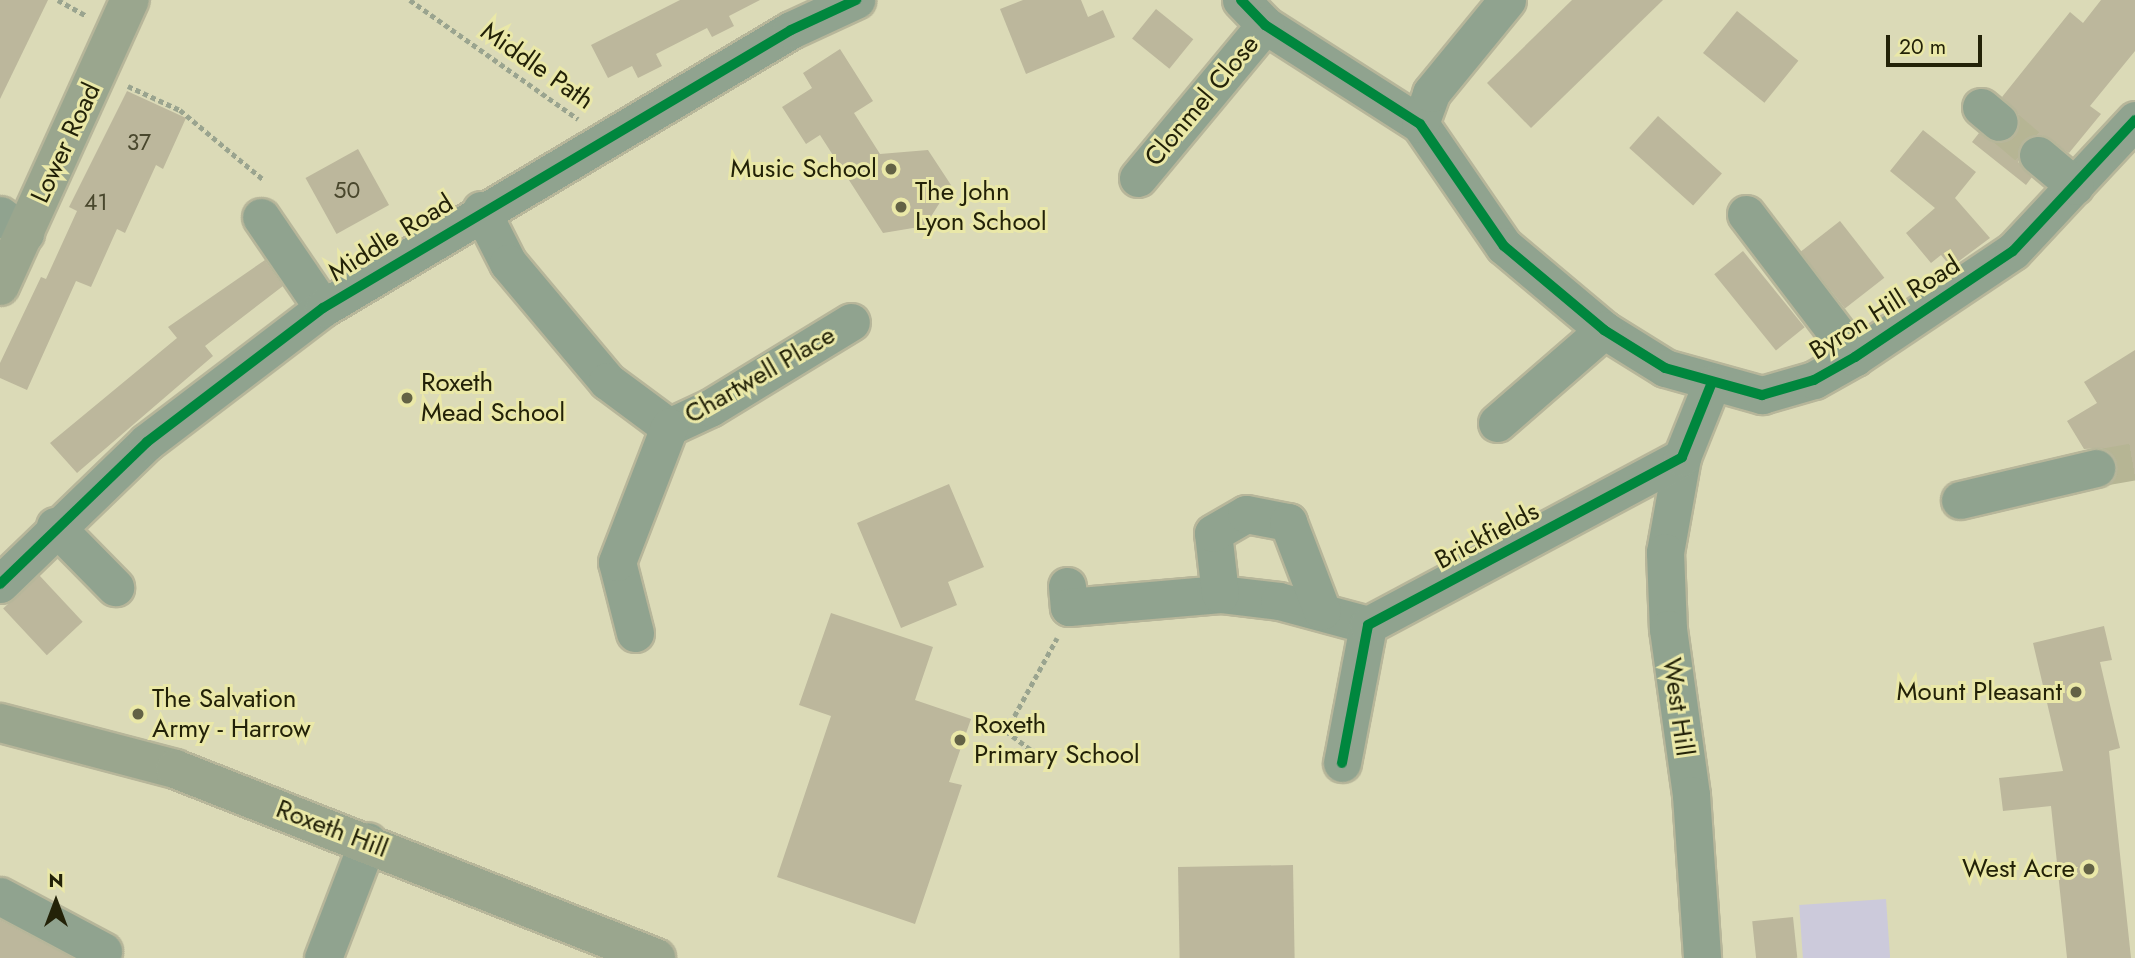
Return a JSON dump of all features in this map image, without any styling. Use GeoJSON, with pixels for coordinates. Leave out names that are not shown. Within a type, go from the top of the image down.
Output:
{"type":"FeatureCollection","features":[{"type":"Feature","properties":{"kind":"main road","name":"Lower Road"},"geometry":{"type":"LineString","coordinates":[[0,286],[13,224],[98,73],[130,0]]}},
{"type":"Feature","properties":{"kind":"main road","name":"Roxeth Hill"},"geometry":{"type":"LineString","coordinates":[[0,723],[175,769],[368,841],[656,958]]}},
{"type":"Feature","properties":{"kind":"street","name":"Middle Road"},"geometry":{"type":"LineString","coordinates":[[0,584],[55,526],[147,442],[323,308],[481,210],[791,30],[856,0]]}},
{"type":"Feature","properties":{"kind":"street"},"geometry":{"type":"LineString","coordinates":[[1420,124],[1431,93],[1507,0]]}},
{"type":"Feature","properties":{"kind":"street","name":"Byron Hill Road"},"geometry":{"type":"LineString","coordinates":[[1253,12],[1420,124],[1504,246],[1604,330],[1665,368],[1711,384],[1762,395],[1814,380],[1855,357],[2013,251],[2134,125]]}},
{"type":"Feature","properties":{"kind":"street","name":"Clonmel Close"},"geometry":{"type":"LineString","coordinates":[[1138,178],[1253,12]]}},
{"type":"Feature","properties":{"kind":"street"},"geometry":{"type":"LineString","coordinates":[[2038,155],[2075,186]]}},
{"type":"Feature","properties":{"kind":"street","name":"Chartwell Place"},"geometry":{"type":"LineString","coordinates":[[481,210],[508,263],[607,381],[668,427]]}},
{"type":"Feature","properties":{"kind":"street"},"geometry":{"type":"LineString","coordinates":[[1746,214],[1855,357]]}},
{"type":"Feature","properties":{"kind":"street"},"geometry":{"type":"LineString","coordinates":[[261,217],[323,308]]}},
{"type":"Feature","properties":{"kind":"street","name":"Chartwell Place"},"geometry":{"type":"LineString","coordinates":[[635,634],[617,562],[668,427],[710,408],[851,322]]}},
{"type":"Feature","properties":{"kind":"street"},"geometry":{"type":"LineString","coordinates":[[1497,424],[1604,330]]}},
{"type":"Feature","properties":{"kind":"street"},"geometry":{"type":"LineString","coordinates":[[1682,457],[1711,384]]}},
{"type":"Feature","properties":{"kind":"street","name":"Brickfields"},"geometry":{"type":"LineString","coordinates":[[1368,625],[1682,457]]}},
{"type":"Feature","properties":{"kind":"street","name":"West Hill"},"geometry":{"type":"LineString","coordinates":[[1682,457],[1665,552],[1668,629],[1690,794],[1702,958]]}},
{"type":"Feature","properties":{"kind":"street"},"geometry":{"type":"LineString","coordinates":[[1960,500],[2096,468]]}},
{"type":"Feature","properties":{"kind":"street"},"geometry":{"type":"LineString","coordinates":[[1220,594],[1213,533],[1246,514],[1288,522],[1322,611]]}},
{"type":"Feature","properties":{"kind":"street"},"geometry":{"type":"LineString","coordinates":[[55,526],[115,587]]}},
{"type":"Feature","properties":{"kind":"street"},"geometry":{"type":"LineString","coordinates":[[1067,586],[1069,607],[1220,594],[1322,611],[1368,625],[1342,763]]}},
{"type":"Feature","properties":{"kind":"street"},"geometry":{"type":"LineString","coordinates":[[323,958],[368,841]]}},
{"type":"Feature","properties":{"kind":"street"},"geometry":{"type":"LineString","coordinates":[[0,895],[103,951]]}},
{"type":"Feature","properties":{"kind":"path"},"geometry":{"type":"LineString","coordinates":[[98,73],[180,110],[264,180]]}},
{"type":"Feature","properties":{"kind":"path"},"geometry":{"type":"LineString","coordinates":[[1006,731],[1062,628]]}},
{"type":"Feature","properties":{"kind":"path"},"geometry":{"type":"LineString","coordinates":[[981,723],[1006,731],[1042,758]]}},
{"type":"Feature","properties":{"kind":"shaded area"},"geometry":{"type":"Polygon","coordinates":[[[1886,899],[1890,958],[1803,958],[1799,905],[1886,899]]]}},
{"type":"Feature","properties":{"kind":"building"},"geometry":{"type":"Polygon","coordinates":[[[0,0],[48,0],[0,99],[0,0]]]}},
{"type":"Feature","properties":{"kind":"building"},"geometry":{"type":"Polygon","coordinates":[[[680,0],[760,0],[729,16],[734,26],[712,37],[707,28],[656,54],[662,66],[638,78],[632,66],[608,78],[591,45],[680,0]]]}},
{"type":"Feature","properties":{"kind":"building"},"geometry":{"type":"Polygon","coordinates":[[[1023,0],[1081,0],[1088,17],[1103,10],[1115,37],[1026,74],[1000,9],[1023,0]]]}},
{"type":"Feature","properties":{"kind":"building"},"geometry":{"type":"Polygon","coordinates":[[[1572,0],[1663,0],[1531,128],[1487,83],[1572,0]]]}},
{"type":"Feature","properties":{"kind":"building"},"geometry":{"type":"Polygon","coordinates":[[[2101,0],[2135,0],[2135,51],[2090,106],[2101,114],[2069,153],[2042,135],[2022,142],[2018,162],[2032,177],[2026,185],[1972,142],[1979,133],[1996,143],[2015,136],[2019,115],[2002,97],[2070,12],[2083,23],[2101,0]]]}},
{"type":"Feature","properties":{"kind":"building"},"geometry":{"type":"Polygon","coordinates":[[[1156,9],[1193,39],[1169,69],[1132,39],[1156,9]]]}},
{"type":"Feature","properties":{"kind":"building"},"geometry":{"type":"Polygon","coordinates":[[[1737,11],[1798,61],[1764,103],[1703,53],[1737,11]]]}},
{"type":"Feature","properties":{"kind":"building"},"geometry":{"type":"Polygon","coordinates":[[[840,49],[873,101],[854,113],[880,154],[928,150],[951,185],[925,226],[883,233],[820,135],[806,144],[782,107],[812,88],[803,73],[840,49]]]}},
{"type":"Feature","properties":{"kind":"building"},"geometry":{"type":"Polygon","coordinates":[[[127,91],[186,118],[163,169],[156,165],[125,233],[117,229],[91,287],[76,281],[27,390],[0,378],[0,363],[41,277],[46,279],[77,211],[69,207],[127,91]]]}},
{"type":"Feature","properties":{"kind":"building"},"geometry":{"type":"Polygon","coordinates":[[[1658,116],[1722,174],[1693,206],[1629,148],[1658,116]]]}},
{"type":"Feature","properties":{"kind":"building"},"geometry":{"type":"Polygon","coordinates":[[[1923,130],[1976,172],[1955,198],[1990,238],[1951,267],[1941,255],[1931,263],[1906,233],[1935,208],[1890,171],[1923,130]]]}},
{"type":"Feature","properties":{"kind":"building"},"geometry":{"type":"Polygon","coordinates":[[[358,149],[389,205],[337,234],[306,178],[358,149]]]}},
{"type":"Feature","properties":{"kind":"building"},"geometry":{"type":"Polygon","coordinates":[[[1840,221],[1884,278],[1845,309],[1801,252],[1840,221]]]}},
{"type":"Feature","properties":{"kind":"building"},"geometry":{"type":"Polygon","coordinates":[[[1743,251],[1805,327],[1776,350],[1714,274],[1743,251]]]}},
{"type":"Feature","properties":{"kind":"building"},"geometry":{"type":"Polygon","coordinates":[[[265,260],[283,286],[205,346],[213,356],[77,473],[50,443],[177,338],[168,327],[265,260]]]}},
{"type":"Feature","properties":{"kind":"building"},"geometry":{"type":"Polygon","coordinates":[[[2135,350],[2135,479],[2107,485],[2116,473],[2112,454],[2101,448],[2084,449],[2067,421],[2097,403],[2084,382],[2135,350]]]}},
{"type":"Feature","properties":{"kind":"building"},"geometry":{"type":"Polygon","coordinates":[[[949,484],[984,567],[948,582],[957,605],[901,628],[857,523],[949,484]]]}},
{"type":"Feature","properties":{"kind":"building"},"geometry":{"type":"Polygon","coordinates":[[[39,575],[83,622],[47,655],[3,608],[39,575]]]}},
{"type":"Feature","properties":{"kind":"building"},"geometry":{"type":"Polygon","coordinates":[[[831,613],[933,647],[915,700],[971,719],[949,782],[962,785],[915,924],[777,877],[831,716],[799,705],[831,613]]]}},
{"type":"Feature","properties":{"kind":"building"},"geometry":{"type":"Polygon","coordinates":[[[2104,626],[2112,660],[2100,662],[2120,748],[2109,751],[2131,958],[2067,958],[2051,806],[2003,811],[1999,778],[2063,771],[2033,643],[2104,626]]]}},
{"type":"Feature","properties":{"kind":"building"},"geometry":{"type":"Polygon","coordinates":[[[1293,865],[1295,958],[1180,958],[1178,867],[1293,865]]]}},
{"type":"Feature","properties":{"kind":"building"},"geometry":{"type":"Polygon","coordinates":[[[1793,917],[1797,958],[1756,958],[1752,921],[1793,917]]]}},
{"type":"Feature","properties":{"kind":"building"},"geometry":{"type":"Polygon","coordinates":[[[0,920],[72,958],[0,958],[0,920]]]}},
{"type":"Feature","properties":{"kind":"tunnel"},"geometry":{"type":"LineString","coordinates":[[1999,122],[2038,155]]}},
{"type":"Feature","properties":{"kind":"tunnel"},"geometry":{"type":"LineString","coordinates":[[2096,468],[2135,461]]}},
{"type":"Feature","properties":{"kind":"cycle path"},"geometry":{"type":"LineString","coordinates":[[0,584],[147,442],[323,308],[791,30],[856,0]]}},
{"type":"Feature","properties":{"kind":"cycle path"},"geometry":{"type":"LineString","coordinates":[[1241,0],[1265,25],[1420,124],[1504,246],[1604,330],[1665,368],[1762,395],[1814,380],[1855,357],[2013,251],[2135,120]]}},
{"type":"Feature","properties":{"kind":"cycle path"},"geometry":{"type":"LineString","coordinates":[[1342,763],[1368,625],[1682,457],[1711,385]]}},
{"type":"Feature","properties":{"kind":"place","name":"Music School"},"geometry":{"type":"Point","coordinates":[891,169]}},
{"type":"Feature","properties":{"kind":"place","name":"The John Lyon School"},"geometry":{"type":"Point","coordinates":[901,207]}},
{"type":"Feature","properties":{"kind":"place","name":"Roxeth Mead School"},"geometry":{"type":"Point","coordinates":[407,398]}},
{"type":"Feature","properties":{"kind":"place","name":"Mount Pleasant"},"geometry":{"type":"Point","coordinates":[2076,692]}},
{"type":"Feature","properties":{"kind":"place","name":"The Salvation Army - Harrow"},"geometry":{"type":"Point","coordinates":[138,714]}},
{"type":"Feature","properties":{"kind":"place","name":"Roxeth Primary School"},"geometry":{"type":"Point","coordinates":[960,740]}},
{"type":"Feature","properties":{"kind":"place","name":"West Acre"},"geometry":{"type":"Point","coordinates":[2089,869]}}]}
